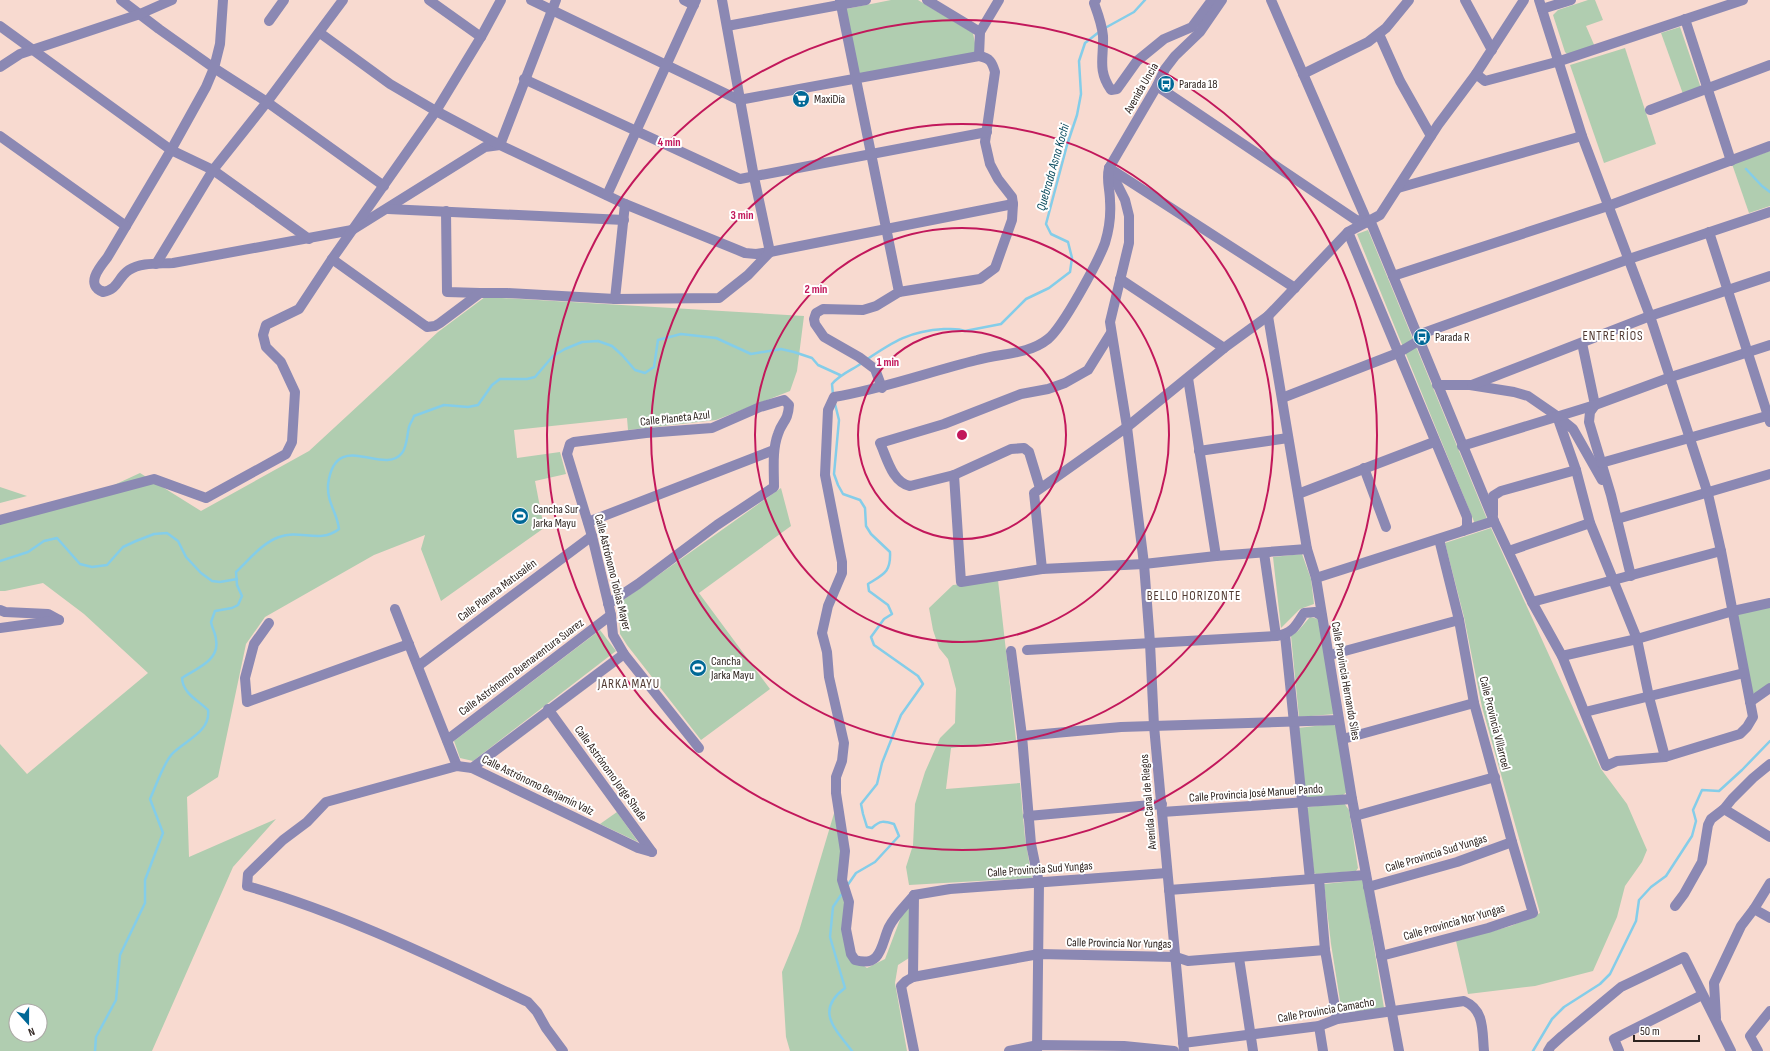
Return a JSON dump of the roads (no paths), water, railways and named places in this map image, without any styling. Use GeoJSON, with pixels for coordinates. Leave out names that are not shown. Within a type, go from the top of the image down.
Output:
{"type":"FeatureCollection","features":[{"type":"Feature","properties":{"kind":"street"},"geometry":{"type":"LineString","coordinates":[[121,0],[214,68],[268,102],[384,186]]}},
{"type":"Feature","properties":{"kind":"street"},"geometry":{"type":"LineString","coordinates":[[0,66],[20,54],[140,14],[172,0]]}},
{"type":"Feature","properties":{"kind":"street"},"geometry":{"type":"LineString","coordinates":[[222,0],[220,44],[214,68],[206,87],[171,150],[95,276],[94,281],[96,287],[103,292],[114,288],[128,270],[145,264],[173,263],[352,230],[388,209],[485,147],[500,145]]}},
{"type":"Feature","properties":{"kind":"street"},"geometry":{"type":"LineString","coordinates":[[269,21],[284,0]]}},
{"type":"Feature","properties":{"kind":"street"},"geometry":{"type":"LineString","coordinates":[[156,264],[213,170],[268,102],[343,0]]}},
{"type":"Feature","properties":{"kind":"street"},"geometry":{"type":"LineString","coordinates":[[429,0],[481,37]]}},
{"type":"Feature","properties":{"kind":"street"},"geometry":{"type":"LineString","coordinates":[[0,520],[154,479],[206,498],[286,454],[292,442],[295,392],[281,362],[266,347],[263,335],[266,325],[299,309],[352,230],[436,111],[502,0]]}},
{"type":"Feature","properties":{"kind":"street"},"geometry":{"type":"LineString","coordinates":[[530,0],[739,100],[979,56],[987,58],[993,63],[995,72],[985,142],[990,164],[998,179],[1012,197],[1013,204],[1012,220],[995,268],[980,280],[899,292],[876,306],[863,310],[823,309],[816,313],[814,319],[815,324],[824,337],[859,357],[875,369],[882,388]]}},
{"type":"Feature","properties":{"kind":"street"},"geometry":{"type":"LineString","coordinates":[[500,145],[524,79],[556,0]]}},
{"type":"Feature","properties":{"kind":"street"},"geometry":{"type":"LineString","coordinates":[[607,195],[695,3],[684,0]]}},
{"type":"Feature","properties":{"kind":"street"},"geometry":{"type":"LineString","coordinates":[[722,0],[739,100],[770,252]]}},
{"type":"Feature","properties":{"kind":"street"},"geometry":{"type":"LineString","coordinates":[[727,26],[840,2],[866,0]]}},
{"type":"Feature","properties":{"kind":"street"},"geometry":{"type":"LineString","coordinates":[[927,0],[980,32]]}},
{"type":"Feature","properties":{"kind":"street"},"geometry":{"type":"LineString","coordinates":[[979,56],[980,32],[1000,0]]}},
{"type":"Feature","properties":{"kind":"street"},"geometry":{"type":"LineString","coordinates":[[1096,0],[1094,3],[1100,20],[1103,37],[1102,67],[1104,80],[1111,90],[1117,89],[1138,61],[1164,39],[1192,27],[1212,0]]}},
{"type":"Feature","properties":{"kind":"street","name":"Avenida Uncia"},"geometry":{"type":"LineString","coordinates":[[914,895],[896,916],[889,927],[882,950],[876,957],[869,962],[855,960],[851,954],[846,929],[849,902],[842,880],[845,851],[836,793],[836,778],[842,761],[844,743],[829,677],[827,652],[822,633],[828,606],[842,573],[842,562],[825,475],[828,410],[834,397],[882,388],[977,359],[1025,351],[1039,345],[1057,330],[1098,260],[1105,242],[1109,227],[1110,200],[1107,178],[1109,168],[1157,86],[1165,69],[1175,56],[1200,32],[1222,0]]}},
{"type":"Feature","properties":{"kind":"street"},"geometry":{"type":"LineString","coordinates":[[1303,74],[1368,42],[1386,28],[1409,0]]}},
{"type":"Feature","properties":{"kind":"street"},"geometry":{"type":"LineString","coordinates":[[1465,0],[1492,50]]}},
{"type":"Feature","properties":{"kind":"street"},"geometry":{"type":"LineString","coordinates":[[1042,569],[1034,493],[1127,427],[1224,348],[1268,316],[1348,232],[1370,223],[1380,215],[1450,107],[1476,74],[1524,0]]}},
{"type":"Feature","properties":{"kind":"street"},"geometry":{"type":"LineString","coordinates":[[1272,1],[1393,276],[1494,521],[1532,602],[1562,656],[1606,766],[1617,761],[1665,757],[1740,734],[1747,727],[1753,717],[1721,551],[1708,494],[1650,316],[1582,136],[1560,61],[1541,4],[1571,0]]}},
{"type":"Feature","properties":{"kind":"street"},"geometry":{"type":"LineString","coordinates":[[1476,74],[1485,81],[1560,61],[1743,0]]}},
{"type":"Feature","properties":{"kind":"street"},"geometry":{"type":"LineString","coordinates":[[840,2],[899,292]]}},
{"type":"Feature","properties":{"kind":"street"},"geometry":{"type":"LineString","coordinates":[[1685,19],[1731,160]]}},
{"type":"Feature","properties":{"kind":"street"},"geometry":{"type":"LineString","coordinates":[[0,26],[171,150],[213,170],[309,239]]}},
{"type":"Feature","properties":{"kind":"street"},"geometry":{"type":"LineString","coordinates":[[320,33],[390,84],[436,111],[500,145],[625,204],[745,253],[756,254],[770,252],[1013,204]]}},
{"type":"Feature","properties":{"kind":"street"},"geometry":{"type":"LineString","coordinates":[[1379,34],[1400,81],[1431,136]]}},
{"type":"Feature","properties":{"kind":"street"},"geometry":{"type":"LineString","coordinates":[[1650,110],[1770,65]]}},
{"type":"Feature","properties":{"kind":"street"},"geometry":{"type":"LineString","coordinates":[[524,79],[740,179],[987,132]]}},
{"type":"Feature","properties":{"kind":"street"},"geometry":{"type":"LineString","coordinates":[[1157,86],[1356,220],[1370,223]]}},
{"type":"Feature","properties":{"kind":"street"},"geometry":{"type":"LineString","coordinates":[[0,136],[126,226]]}},
{"type":"Feature","properties":{"kind":"street"},"geometry":{"type":"LineString","coordinates":[[1398,188],[1582,136]]}},
{"type":"Feature","properties":{"kind":"street"},"geometry":{"type":"LineString","coordinates":[[1393,276],[1608,206],[1770,146]]}},
{"type":"Feature","properties":{"kind":"street"},"geometry":{"type":"LineString","coordinates":[[1109,168],[1295,288]]}},
{"type":"Feature","properties":{"kind":"street","name":"Avenida Canal de Riegos"},"geometry":{"type":"LineString","coordinates":[[1109,168],[1125,200],[1129,216],[1129,244],[1110,322],[1127,427],[1144,564],[1154,726],[1184,1047]]}},
{"type":"Feature","properties":{"kind":"street"},"geometry":{"type":"LineString","coordinates":[[615,299],[625,204]]}},
{"type":"Feature","properties":{"kind":"street"},"geometry":{"type":"LineString","coordinates":[[388,209],[624,220]]}},
{"type":"Feature","properties":{"kind":"street"},"geometry":{"type":"LineString","coordinates":[[446,211],[447,292],[507,293],[615,299],[719,298],[748,275],[770,252]]}},
{"type":"Feature","properties":{"kind":"street"},"geometry":{"type":"LineString","coordinates":[[1282,398],[1398,353],[1419,337],[1629,259],[1770,212]]}},
{"type":"Feature","properties":{"kind":"street"},"geometry":{"type":"LineString","coordinates":[[1348,232],[1434,442],[1467,517],[1467,527],[1464,531]]}},
{"type":"Feature","properties":{"kind":"street"},"geometry":{"type":"LineString","coordinates":[[1601,463],[1689,438],[1769,418],[1709,232]]}},
{"type":"Feature","properties":{"kind":"street"},"geometry":{"type":"LineString","coordinates":[[332,259],[427,327],[435,326],[440,323],[480,293]]}},
{"type":"Feature","properties":{"kind":"street"},"geometry":{"type":"LineString","coordinates":[[1470,386],[1582,344],[1650,316],[1727,289],[1770,276]]}},
{"type":"Feature","properties":{"kind":"street"},"geometry":{"type":"LineString","coordinates":[[1120,279],[1224,348]]}},
{"type":"Feature","properties":{"kind":"street","name":"Calle Provincia Hernando Siles"},"geometry":{"type":"LineString","coordinates":[[1268,316],[1307,550],[1316,578],[1330,656],[1352,799],[1399,1051]]}},
{"type":"Feature","properties":{"kind":"street"},"geometry":{"type":"LineString","coordinates":[[1040,488],[1029,452],[1024,448],[1011,449],[954,475],[910,486],[903,485],[897,480],[880,443],[944,424],[1021,394],[1048,389],[1064,383],[1088,370],[1111,333]]}},
{"type":"Feature","properties":{"kind":"street"},"geometry":{"type":"LineString","coordinates":[[1582,344],[1595,404],[1590,412],[1589,422],[1611,495],[1631,576]]}},
{"type":"Feature","properties":{"kind":"street"},"geometry":{"type":"LineString","coordinates":[[1462,446],[1595,404],[1671,377],[1770,345]]}},
{"type":"Feature","properties":{"kind":"street"},"geometry":{"type":"LineString","coordinates":[[1188,378],[1216,556]]}},
{"type":"Feature","properties":{"kind":"street"},"geometry":{"type":"LineString","coordinates":[[1437,384],[1470,386],[1514,392],[1528,396],[1573,429],[1611,495]]}},
{"type":"Feature","properties":{"kind":"street","name":"Calle Planeta Azul"},"geometry":{"type":"LineString","coordinates":[[568,449],[570,444],[574,442],[646,433],[712,428],[760,407],[784,400],[789,405],[789,414],[778,434],[774,450]]}},
{"type":"Feature","properties":{"kind":"street"},"geometry":{"type":"LineString","coordinates":[[1557,416],[1576,470],[1590,523],[1612,581],[1637,639],[1649,696],[1665,757]]}},
{"type":"Feature","properties":{"kind":"street"},"geometry":{"type":"LineString","coordinates":[[1200,451],[1288,438]]}},
{"type":"Feature","properties":{"kind":"street"},"geometry":{"type":"LineString","coordinates":[[1298,494],[1434,442]]}},
{"type":"Feature","properties":{"kind":"street","name":"Calle Astrónomo Tobías Mayer"},"geometry":{"type":"LineString","coordinates":[[568,449],[567,454],[592,536],[611,615],[613,635],[624,654],[699,748]]}},
{"type":"Feature","properties":{"kind":"street"},"geometry":{"type":"LineString","coordinates":[[588,522],[774,450],[774,487],[717,525],[638,584],[608,604]]}},
{"type":"Feature","properties":{"kind":"street"},"geometry":{"type":"LineString","coordinates":[[1364,468],[1386,527]]}},
{"type":"Feature","properties":{"kind":"street"},"geometry":{"type":"LineString","coordinates":[[1494,521],[1493,496],[1501,491],[1576,470]]}},
{"type":"Feature","properties":{"kind":"street"},"geometry":{"type":"LineString","coordinates":[[1617,519],[1708,494],[1770,474]]}},
{"type":"Feature","properties":{"kind":"street"},"geometry":{"type":"LineString","coordinates":[[954,475],[961,582],[1042,569],[1144,564],[1216,556],[1307,550]]}},
{"type":"Feature","properties":{"kind":"street"},"geometry":{"type":"LineString","coordinates":[[1316,578],[1494,521]]}},
{"type":"Feature","properties":{"kind":"street"},"geometry":{"type":"LineString","coordinates":[[1509,551],[1590,523]]}},
{"type":"Feature","properties":{"kind":"street","name":"Calle Planeta Matusalén"},"geometry":{"type":"LineString","coordinates":[[418,666],[592,536]]}},
{"type":"Feature","properties":{"kind":"street","name":"Calle Provincia Villarroel"},"geometry":{"type":"LineString","coordinates":[[1439,538],[1459,620],[1474,703],[1512,842],[1534,913]]}},
{"type":"Feature","properties":{"kind":"street"},"geometry":{"type":"LineString","coordinates":[[1532,602],[1721,551]]}},
{"type":"Feature","properties":{"kind":"street"},"geometry":{"type":"LineString","coordinates":[[1264,554],[1280,635],[1294,722],[1303,803],[1337,1019]]}},
{"type":"Feature","properties":{"kind":"street"},"geometry":{"type":"LineString","coordinates":[[1562,656],[1637,639],[1733,611],[1770,603]]}},
{"type":"Feature","properties":{"kind":"street"},"geometry":{"type":"LineString","coordinates":[[395,609],[457,766],[326,802],[307,822],[283,840],[248,874],[247,886],[286,897],[354,923],[528,1002],[537,1012],[546,1028],[563,1051]]}},
{"type":"Feature","properties":{"kind":"street"},"geometry":{"type":"LineString","coordinates":[[0,610],[5,612],[48,614],[59,620],[0,628]]}},
{"type":"Feature","properties":{"kind":"street"},"geometry":{"type":"LineString","coordinates":[[1027,650],[1280,635],[1295,627],[1304,613],[1315,612],[1322,616]]}},
{"type":"Feature","properties":{"kind":"street","name":"Calle Astrónomo Buenaventura Suarez"},"geometry":{"type":"LineString","coordinates":[[447,740],[611,615]]}},
{"type":"Feature","properties":{"kind":"street"},"geometry":{"type":"LineString","coordinates":[[1330,656],[1459,620]]}},
{"type":"Feature","properties":{"kind":"street"},"geometry":{"type":"LineString","coordinates":[[269,623],[254,644],[245,678],[247,702],[409,644]]}},
{"type":"Feature","properties":{"kind":"street"},"geometry":{"type":"LineString","coordinates":[[1011,651],[1022,736],[1028,816],[1039,883],[1037,1048]]}},
{"type":"Feature","properties":{"kind":"street"},"geometry":{"type":"LineString","coordinates":[[472,768],[548,709],[624,654]]}},
{"type":"Feature","properties":{"kind":"street"},"geometry":{"type":"LineString","coordinates":[[1585,712],[1744,673]]}},
{"type":"Feature","properties":{"kind":"street"},"geometry":{"type":"LineString","coordinates":[[1750,702],[1770,688]]}},
{"type":"Feature","properties":{"kind":"street"},"geometry":{"type":"LineString","coordinates":[[1343,739],[1474,703]]}},
{"type":"Feature","properties":{"kind":"street","name":"Calle Astrónomo Jorge Shade"},"geometry":{"type":"LineString","coordinates":[[548,709],[652,852]]}},
{"type":"Feature","properties":{"kind":"street"},"geometry":{"type":"LineString","coordinates":[[1022,736],[1121,727],[1340,720]]}},
{"type":"Feature","properties":{"kind":"street"},"geometry":{"type":"LineString","coordinates":[[1675,906],[1688,888],[1702,862],[1708,825],[1711,819],[1724,809],[1742,789],[1770,764]]}},
{"type":"Feature","properties":{"kind":"street","name":"Calle Astrónomo Benjamín Valz"},"geometry":{"type":"LineString","coordinates":[[457,766],[472,768],[638,848],[652,852]]}},
{"type":"Feature","properties":{"kind":"street"},"geometry":{"type":"LineString","coordinates":[[1355,816],[1495,778]]}},
{"type":"Feature","properties":{"kind":"street","name":"Calle Provincia José Manuel Pando"},"geometry":{"type":"LineString","coordinates":[[1028,816],[1162,808],[1303,803],[1352,799]]}},
{"type":"Feature","properties":{"kind":"street"},"geometry":{"type":"LineString","coordinates":[[1724,809],[1770,837]]}},
{"type":"Feature","properties":{"kind":"street","name":"Calle Provincia Sud Yungas"},"geometry":{"type":"LineString","coordinates":[[1368,887],[1456,862],[1512,842]]}},
{"type":"Feature","properties":{"kind":"street","name":"Calle Provincia Sud Yungas"},"geometry":{"type":"LineString","coordinates":[[914,895],[950,888],[1167,873]]}},
{"type":"Feature","properties":{"kind":"street"},"geometry":{"type":"LineString","coordinates":[[1169,890],[1366,875]]}},
{"type":"Feature","properties":{"kind":"street"},"geometry":{"type":"LineString","coordinates":[[1716,1022],[1714,982],[1741,926],[1754,909],[1770,883]]}},
{"type":"Feature","properties":{"kind":"street"},"geometry":{"type":"LineString","coordinates":[[914,895],[914,977],[906,981],[902,986],[914,1051]]}},
{"type":"Feature","properties":{"kind":"street"},"geometry":{"type":"LineString","coordinates":[[1754,909],[1770,918]]}},
{"type":"Feature","properties":{"kind":"street","name":"Calle Provincia Nor Yungas"},"geometry":{"type":"LineString","coordinates":[[1381,956],[1488,928],[1534,913]]}},
{"type":"Feature","properties":{"kind":"street","name":"Calle Provincia Nor Yungas"},"geometry":{"type":"LineString","coordinates":[[914,977],[1039,954],[1176,957],[1188,962],[1326,950]]}},
{"type":"Feature","properties":{"kind":"street"},"geometry":{"type":"LineString","coordinates":[[1548,1051],[1556,1041],[1617,990],[1684,957],[1731,1051]]}},
{"type":"Feature","properties":{"kind":"street"},"geometry":{"type":"LineString","coordinates":[[1238,958],[1253,1051]]}},
{"type":"Feature","properties":{"kind":"street"},"geometry":{"type":"LineString","coordinates":[[1619,1051],[1614,1039],[1702,995]]}},
{"type":"Feature","properties":{"kind":"street","name":"Calle Provincia Camacho"},"geometry":{"type":"LineString","coordinates":[[1184,1047],[1251,1034],[1319,1026],[1337,1019],[1464,1001],[1472,1004],[1480,1017],[1484,1051]]}},
{"type":"Feature","properties":{"kind":"street"},"geometry":{"type":"LineString","coordinates":[[1758,1051],[1750,1036],[1770,1011]]}},
{"type":"Feature","properties":{"kind":"street"},"geometry":{"type":"LineString","coordinates":[[1319,1026],[1323,1051]]}},
{"type":"Feature","properties":{"kind":"street"},"geometry":{"type":"LineString","coordinates":[[1009,1051],[1037,1048],[1124,1048],[1174,1051]]}},
{"type":"Feature","properties":{"kind":"waterway","name":"Quebrada Asna Kochi"},"geometry":{"type":"LineString","coordinates":[[1105,28],[1134,12],[1145,0]]}},
{"type":"Feature","properties":{"kind":"waterway","name":"Quebrada Asna Kochi"},"geometry":{"type":"LineString","coordinates":[[866,360],[894,342],[921,332],[944,329],[957,329],[965,331],[1001,324],[1026,299],[1049,288],[1070,272],[1072,258],[1068,242],[1051,234],[1046,224],[1067,145],[1077,115],[1081,94],[1079,61],[1085,43],[1099,32]]}},
{"type":"Feature","properties":{"kind":"waterway"},"geometry":{"type":"LineString","coordinates":[[1746,169],[1762,186],[1770,192]]}},
{"type":"Feature","properties":{"kind":"waterway"},"geometry":{"type":"LineString","coordinates":[[95,1051],[96,1037],[116,1000],[120,955],[145,903],[145,880],[163,833],[150,799],[169,758],[177,749],[201,730],[208,718],[208,710],[188,693],[183,684],[182,678],[200,668],[214,654],[216,638],[211,622],[215,611],[232,608],[238,605],[242,596],[237,585],[236,572],[256,552],[267,543],[279,537],[295,534],[317,536],[325,535],[339,529],[329,497],[328,485],[332,468],[340,459],[349,456],[360,456],[383,460],[394,459],[404,450],[409,427],[414,416],[444,405],[468,407],[478,405],[492,385],[500,379],[527,379],[535,377],[553,356],[582,342],[598,341],[612,346],[635,370],[645,373],[654,367],[658,340],[681,334],[716,338],[751,354],[781,349],[794,352],[812,358],[818,365],[840,375]]}},
{"type":"Feature","properties":{"kind":"waterway","name":"Quebrada Asna Kochi"},"geometry":{"type":"LineString","coordinates":[[833,395],[832,384],[842,375],[862,363]]}},
{"type":"Feature","properties":{"kind":"waterway","name":"Quebrada Asna Kochi"},"geometry":{"type":"LineString","coordinates":[[835,404],[839,420],[834,474],[838,485],[843,494],[860,500],[865,508],[866,526],[871,534],[890,552],[888,568],[882,575],[868,584],[869,591],[888,605],[892,614],[884,619],[871,637],[874,645],[918,676],[923,684],[901,715],[882,763],[877,784],[861,804],[867,827],[872,828],[882,822],[891,823],[894,824],[899,836],[875,862],[856,873],[847,886]]}},
{"type":"Feature","properties":{"kind":"waterway"},"geometry":{"type":"LineString","coordinates":[[0,561],[28,552],[44,541],[57,538],[80,564],[92,567],[107,565],[123,547],[154,534],[167,533],[178,541],[186,557],[201,573],[212,581],[220,582],[237,579]]}},
{"type":"Feature","properties":{"kind":"waterway"},"geometry":{"type":"LineString","coordinates":[[1533,1051],[1552,1019],[1564,1007],[1600,984],[1610,974],[1636,921],[1639,900],[1651,887],[1666,876],[1692,836],[1696,821],[1693,810],[1702,790],[1719,791],[1770,741]]}},
{"type":"Feature","properties":{"kind":"waterway","name":"Quebrada Asna Kochi"},"geometry":{"type":"LineString","coordinates":[[841,895],[833,907],[830,937],[845,988],[836,996],[831,1004],[829,1012],[830,1019],[834,1027],[852,1051]]}},
{"type":"Feature","properties":{"kind":"place","name":"Parada 18"},"geometry":{"type":"Point","coordinates":[1166,84]}},
{"type":"Feature","properties":{"kind":"place","name":"MaxiDía"},"geometry":{"type":"Point","coordinates":[801,99]}},
{"type":"Feature","properties":{"kind":"place","name":"Parada R"},"geometry":{"type":"Point","coordinates":[1422,337]}},
{"type":"Feature","properties":{"kind":"place","name":"Cancha Sur Jarka Mayu"},"geometry":{"type":"Point","coordinates":[520,516]}},
{"type":"Feature","properties":{"kind":"place","name":"Cancha Jarka Mayu"},"geometry":{"type":"Point","coordinates":[698,668]}},
{"type":"Feature","properties":{"kind":"district","name":"ENTRE RÍOS"},"geometry":{"type":"Point","coordinates":[1613,335]}},
{"type":"Feature","properties":{"kind":"district","name":"BELLO HORIZONTE"},"geometry":{"type":"Point","coordinates":[1194,595]}},
{"type":"Feature","properties":{"kind":"district","name":"JARKA MAYU"},"geometry":{"type":"Point","coordinates":[629,683]}}]}
